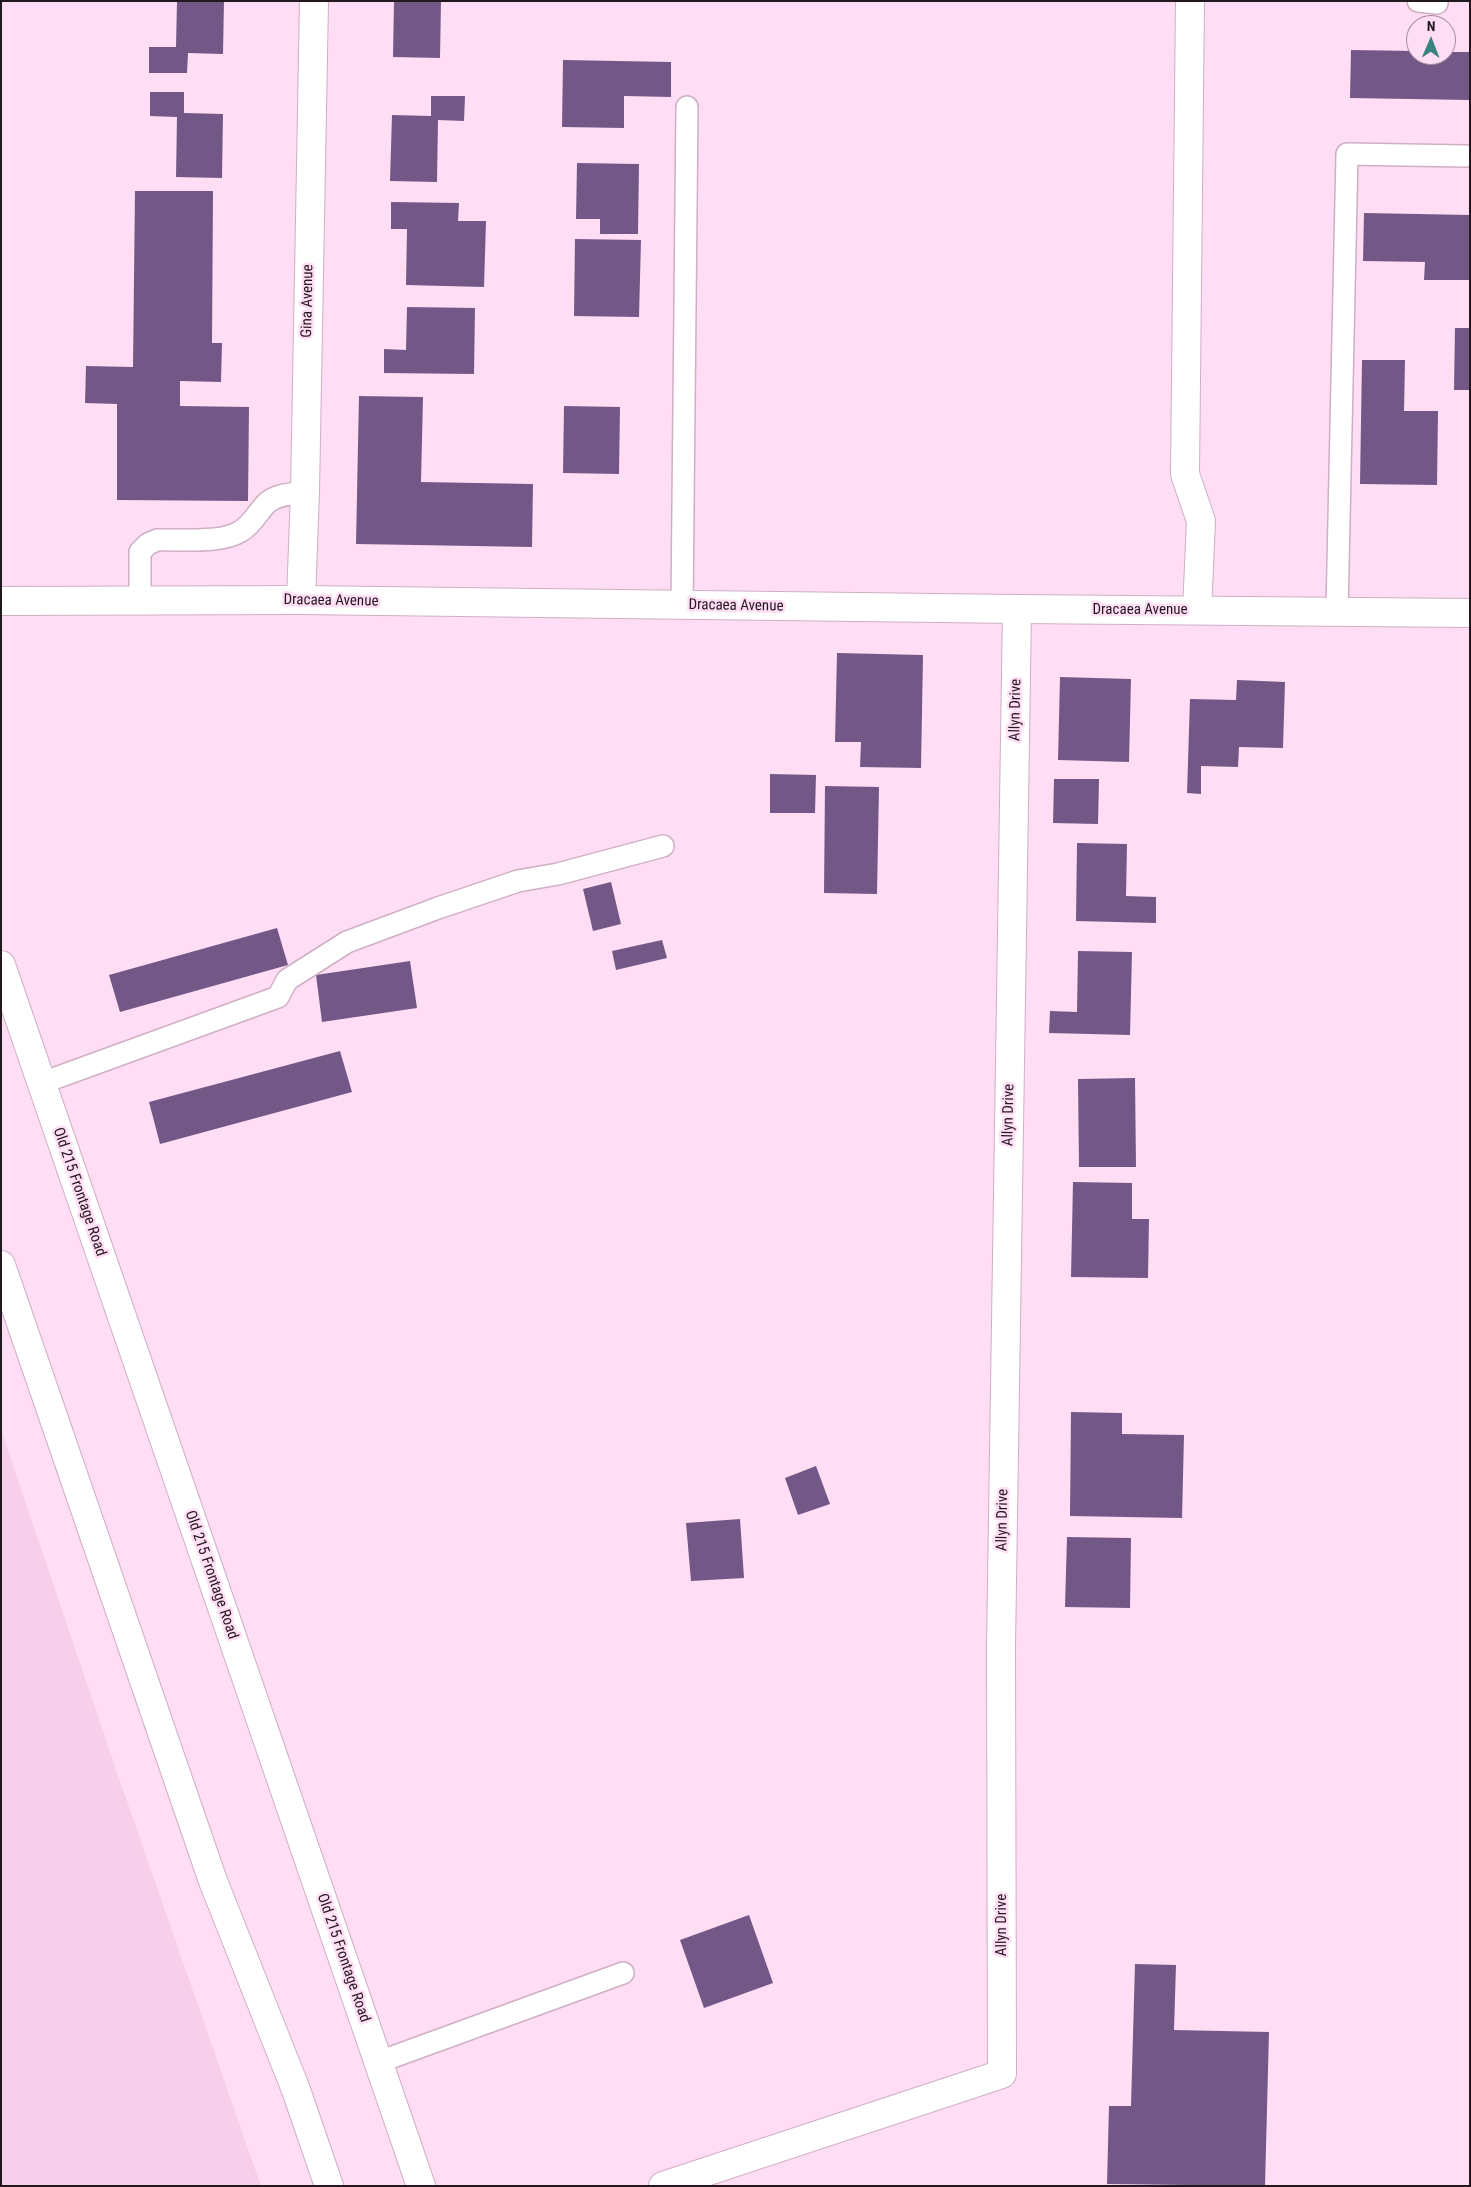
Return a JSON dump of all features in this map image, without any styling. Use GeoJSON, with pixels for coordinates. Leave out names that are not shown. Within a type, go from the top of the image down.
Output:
{"type":"FeatureCollection","features":[{"type":"Feature","properties":{"kind":"street","name":"Gina Avenue"},"geometry":{"type":"LineString","coordinates":[[301,600],[305,492],[314,1]]}},
{"type":"Feature","properties":{"kind":"street"},"geometry":{"type":"LineString","coordinates":[[1190,1],[1185,474],[1201,521],[1197,610]]}},
{"type":"Feature","properties":{"kind":"street","name":"Dracaea Avenue"},"geometry":{"type":"LineString","coordinates":[[1,601],[301,600],[1017,610],[1470,613]]}},
{"type":"Feature","properties":{"kind":"street","name":"Allyn Drive"},"geometry":{"type":"LineString","coordinates":[[663,2186],[1002,2074],[1001,1646],[1017,610]]}},
{"type":"Feature","properties":{"kind":"street","name":"Old 215 Frontage Road"},"geometry":{"type":"LineString","coordinates":[[1,965],[421,2186]]}},
{"type":"Feature","properties":{"kind":"street"},"geometry":{"type":"LineString","coordinates":[[1,1265],[213,1881],[296,2090],[329,2186]]}},
{"type":"Feature","properties":{"kind":"lane"},"geometry":{"type":"LineString","coordinates":[[682,605],[687,107]]}},
{"type":"Feature","properties":{"kind":"lane"},"geometry":{"type":"LineString","coordinates":[[1337,611],[1347,154],[1466,156]]}},
{"type":"Feature","properties":{"kind":"lane"},"geometry":{"type":"LineString","coordinates":[[140,600],[140,552],[148,544],[156,540],[226,538],[242,531],[253,521],[267,502],[281,495],[305,492]]}},
{"type":"Feature","properties":{"kind":"lane"},"geometry":{"type":"LineString","coordinates":[[42,1083],[278,997],[287,980],[347,942],[518,881],[558,874],[663,846]]}},
{"type":"Feature","properties":{"kind":"lane"},"geometry":{"type":"LineString","coordinates":[[379,2062],[623,1973]]}},
{"type":"Feature","properties":{"kind":"shaded area"},"geometry":{"type":"Polygon","coordinates":[[[1,1430],[121,1784],[261,2186],[1,2186],[1,1430]]]}},
{"type":"Feature","properties":{"kind":"building"},"geometry":{"type":"Polygon","coordinates":[[[177,1],[224,1],[223,54],[188,53],[187,73],[149,73],[149,47],[176,47],[177,1]]]}},
{"type":"Feature","properties":{"kind":"building"},"geometry":{"type":"Polygon","coordinates":[[[394,1],[441,1],[440,58],[393,57],[394,1]]]}},
{"type":"Feature","properties":{"kind":"building"},"geometry":{"type":"Polygon","coordinates":[[[1351,50],[1406,51],[1406,65],[1456,65],[1456,52],[1470,52],[1470,100],[1350,98],[1351,50]]]}},
{"type":"Feature","properties":{"kind":"building"},"geometry":{"type":"Polygon","coordinates":[[[563,60],[671,62],[671,97],[624,96],[624,128],[562,127],[563,60]]]}},
{"type":"Feature","properties":{"kind":"building"},"geometry":{"type":"Polygon","coordinates":[[[150,92],[184,92],[184,113],[223,114],[222,178],[176,177],[177,117],[150,116],[150,92]]]}},
{"type":"Feature","properties":{"kind":"building"},"geometry":{"type":"Polygon","coordinates":[[[431,96],[465,96],[464,121],[438,120],[437,182],[390,181],[392,115],[431,116],[431,96]]]}},
{"type":"Feature","properties":{"kind":"building"},"geometry":{"type":"Polygon","coordinates":[[[577,163],[639,164],[638,234],[600,234],[600,219],[576,219],[577,163]]]}},
{"type":"Feature","properties":{"kind":"building"},"geometry":{"type":"Polygon","coordinates":[[[135,191],[213,191],[212,343],[222,343],[221,382],[180,381],[180,406],[249,407],[248,501],[117,500],[117,404],[85,403],[86,366],[133,367],[135,191]]]}},
{"type":"Feature","properties":{"kind":"building"},"geometry":{"type":"Polygon","coordinates":[[[391,202],[459,203],[458,221],[486,221],[484,287],[406,285],[407,229],[391,229],[391,202]]]}},
{"type":"Feature","properties":{"kind":"building"},"geometry":{"type":"Polygon","coordinates":[[[1364,213],[1470,215],[1470,280],[1424,280],[1425,262],[1363,261],[1364,213]]]}},
{"type":"Feature","properties":{"kind":"building"},"geometry":{"type":"Polygon","coordinates":[[[575,239],[641,240],[639,317],[574,316],[575,239]]]}},
{"type":"Feature","properties":{"kind":"building"},"geometry":{"type":"Polygon","coordinates":[[[407,307],[475,308],[474,374],[384,373],[384,349],[406,350],[407,307]]]}},
{"type":"Feature","properties":{"kind":"building"},"geometry":{"type":"Polygon","coordinates":[[[1455,328],[1470,328],[1470,390],[1454,390],[1455,328]]]}},
{"type":"Feature","properties":{"kind":"building"},"geometry":{"type":"Polygon","coordinates":[[[1362,360],[1405,360],[1404,411],[1438,411],[1437,485],[1360,484],[1362,360]]]}},
{"type":"Feature","properties":{"kind":"building"},"geometry":{"type":"Polygon","coordinates":[[[359,396],[423,397],[421,482],[533,484],[532,547],[356,544],[359,396]]]}},
{"type":"Feature","properties":{"kind":"building"},"geometry":{"type":"Polygon","coordinates":[[[564,406],[620,407],[619,474],[563,473],[564,406]]]}},
{"type":"Feature","properties":{"kind":"building"},"geometry":{"type":"Polygon","coordinates":[[[837,653],[923,655],[921,768],[860,767],[861,742],[835,742],[837,653]]]}},
{"type":"Feature","properties":{"kind":"building"},"geometry":{"type":"Polygon","coordinates":[[[1060,677],[1131,679],[1129,762],[1058,760],[1060,677]]]}},
{"type":"Feature","properties":{"kind":"building"},"geometry":{"type":"Polygon","coordinates":[[[1237,680],[1285,682],[1283,748],[1239,747],[1238,767],[1201,766],[1201,794],[1187,793],[1190,699],[1236,700],[1237,680]]]}},
{"type":"Feature","properties":{"kind":"building"},"geometry":{"type":"Polygon","coordinates":[[[770,774],[816,775],[815,813],[770,813],[770,774]]]}},
{"type":"Feature","properties":{"kind":"building"},"geometry":{"type":"Polygon","coordinates":[[[1054,779],[1099,779],[1098,824],[1053,823],[1054,779]]]}},
{"type":"Feature","properties":{"kind":"building"},"geometry":{"type":"Polygon","coordinates":[[[825,786],[879,787],[877,894],[824,893],[825,786]]]}},
{"type":"Feature","properties":{"kind":"building"},"geometry":{"type":"Polygon","coordinates":[[[1077,843],[1127,844],[1126,896],[1156,897],[1156,923],[1076,921],[1077,843]]]}},
{"type":"Feature","properties":{"kind":"building"},"geometry":{"type":"Polygon","coordinates":[[[611,882],[621,924],[593,931],[583,889],[611,882]]]}},
{"type":"Feature","properties":{"kind":"building"},"geometry":{"type":"Polygon","coordinates":[[[277,928],[288,965],[120,1012],[109,975],[277,928]]]}},
{"type":"Feature","properties":{"kind":"building"},"geometry":{"type":"Polygon","coordinates":[[[662,940],[667,958],[616,970],[612,951],[662,940]]]}},
{"type":"Feature","properties":{"kind":"building"},"geometry":{"type":"Polygon","coordinates":[[[1078,951],[1132,952],[1130,1035],[1049,1033],[1050,1011],[1077,1012],[1078,951]]]}},
{"type":"Feature","properties":{"kind":"building"},"geometry":{"type":"Polygon","coordinates":[[[410,961],[417,1008],[322,1022],[316,975],[410,961]]]}},
{"type":"Feature","properties":{"kind":"building"},"geometry":{"type":"Polygon","coordinates":[[[340,1051],[352,1092],[160,1144],[149,1102],[340,1051]]]}},
{"type":"Feature","properties":{"kind":"building"},"geometry":{"type":"Polygon","coordinates":[[[1135,1078],[1136,1167],[1079,1167],[1078,1079],[1135,1078]]]}},
{"type":"Feature","properties":{"kind":"building"},"geometry":{"type":"Polygon","coordinates":[[[1073,1182],[1132,1183],[1132,1219],[1149,1219],[1148,1278],[1071,1277],[1073,1182]]]}},
{"type":"Feature","properties":{"kind":"building"},"geometry":{"type":"Polygon","coordinates":[[[1071,1412],[1122,1413],[1122,1434],[1184,1435],[1182,1518],[1070,1516],[1071,1412]]]}},
{"type":"Feature","properties":{"kind":"building"},"geometry":{"type":"Polygon","coordinates":[[[816,1466],[830,1504],[798,1515],[785,1478],[816,1466]]]}},
{"type":"Feature","properties":{"kind":"building"},"geometry":{"type":"Polygon","coordinates":[[[740,1519],[744,1578],[691,1581],[686,1523],[740,1519]]]}},
{"type":"Feature","properties":{"kind":"building"},"geometry":{"type":"Polygon","coordinates":[[[1067,1537],[1131,1538],[1130,1608],[1065,1607],[1067,1537]]]}},
{"type":"Feature","properties":{"kind":"building"},"geometry":{"type":"Polygon","coordinates":[[[749,1915],[773,1983],[704,2008],[680,1940],[749,1915]]]}},
{"type":"Feature","properties":{"kind":"building"},"geometry":{"type":"Polygon","coordinates":[[[1135,1964],[1176,1965],[1174,2030],[1269,2032],[1265,2186],[1107,2184],[1109,2106],[1131,2106],[1135,1964]]]}}]}
